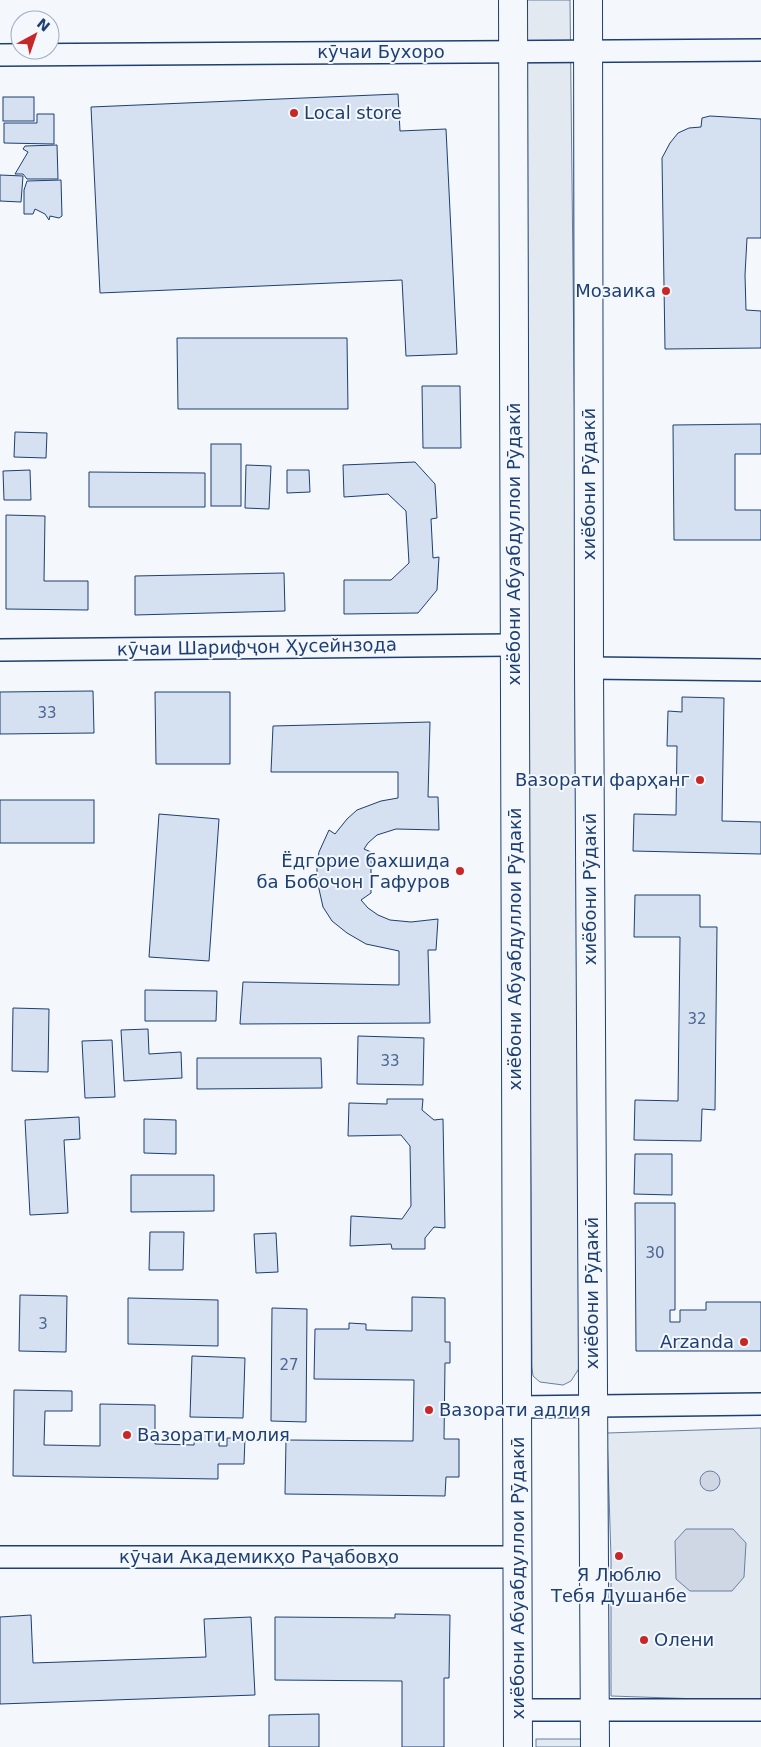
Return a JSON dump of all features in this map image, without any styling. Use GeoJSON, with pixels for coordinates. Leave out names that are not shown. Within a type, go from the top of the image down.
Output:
{"type":"FeatureCollection","features":[{"type":"Feature","properties":{"kind":"highway","name":"хиёбони Абуабдуллои Рӯдакӣ"},"geometry":{"type":"LineString","coordinates":[[513,0],[518,1747]]}},
{"type":"Feature","properties":{"kind":"highway","name":"хиёбони Рӯдакӣ"},"geometry":{"type":"LineString","coordinates":[[588,0],[589,668],[595,1747]]}},
{"type":"Feature","properties":{"kind":"street","name":"кӯчаи Бухоро"},"geometry":{"type":"LineString","coordinates":[[0,55],[761,50]]}},
{"type":"Feature","properties":{"kind":"street","name":"кӯчаи Шарифҷон Ҳусейнзода"},"geometry":{"type":"LineString","coordinates":[[0,650],[514,645]]}},
{"type":"Feature","properties":{"kind":"street"},"geometry":{"type":"LineString","coordinates":[[589,668],[761,670]]}},
{"type":"Feature","properties":{"kind":"street"},"geometry":{"type":"LineString","coordinates":[[517,1407],[761,1404]]}},
{"type":"Feature","properties":{"kind":"street","name":"кӯчаи Академикҳо Раҷабовҳо"},"geometry":{"type":"LineString","coordinates":[[0,1557],[517,1557]]}},
{"type":"Feature","properties":{"kind":"street"},"geometry":{"type":"LineString","coordinates":[[518,1710],[761,1710]]}},
{"type":"Feature","properties":{"kind":"shaded area"},"geometry":{"type":"Polygon","coordinates":[[[524,0],[570,0],[585,1359],[571,1381],[563,1385],[540,1382],[533,1376],[532,1367],[524,0]]]}},
{"type":"Feature","properties":{"kind":"shaded area"},"geometry":{"type":"Polygon","coordinates":[[[761,1428],[761,1701],[611,1696],[611,1557],[607,1433],[761,1428]]]}},
{"type":"Feature","properties":{"kind":"shaded area"},"geometry":{"type":"Polygon","coordinates":[[[710,1471],[717,1474],[720,1481],[717,1488],[710,1491],[703,1488],[700,1481],[703,1474],[710,1471]]]}},
{"type":"Feature","properties":{"kind":"shaded area"},"geometry":{"type":"Polygon","coordinates":[[[686,1529],[733,1529],[746,1543],[744,1577],[732,1591],[690,1591],[676,1579],[675,1541],[686,1529]]]}},
{"type":"Feature","properties":{"kind":"shaded area"},"geometry":{"type":"Polygon","coordinates":[[[536,1739],[586,1739],[586,1747],[536,1747],[536,1739]]]}},
{"type":"Feature","properties":{"kind":"building"},"geometry":{"type":"Polygon","coordinates":[[[398,94],[400,131],[446,129],[457,354],[406,356],[402,280],[100,293],[91,107],[398,94]]]}},
{"type":"Feature","properties":{"kind":"building"},"geometry":{"type":"Polygon","coordinates":[[[3,97],[34,97],[34,121],[3,121],[3,97]]]}},
{"type":"Feature","properties":{"kind":"building"},"geometry":{"type":"Polygon","coordinates":[[[37,114],[54,114],[54,144],[4,143],[4,123],[37,123],[37,114]]]}},
{"type":"Feature","properties":{"kind":"building"},"geometry":{"type":"Polygon","coordinates":[[[710,116],[761,119],[761,238],[747,238],[745,275],[746,310],[761,311],[761,348],[665,349],[662,158],[678,133],[689,128],[701,127],[702,118],[710,116]]]}},
{"type":"Feature","properties":{"kind":"building"},"geometry":{"type":"Polygon","coordinates":[[[57,145],[58,179],[27,179],[23,174],[15,174],[28,152],[23,149],[25,146],[57,145]]]}},
{"type":"Feature","properties":{"kind":"building"},"geometry":{"type":"Polygon","coordinates":[[[0,175],[23,176],[21,202],[0,201],[0,175]]]}},
{"type":"Feature","properties":{"kind":"building"},"geometry":{"type":"Polygon","coordinates":[[[61,180],[62,216],[59,218],[50,216],[49,220],[45,214],[35,209],[33,214],[24,214],[24,190],[27,181],[61,180]]]}},
{"type":"Feature","properties":{"kind":"building"},"geometry":{"type":"Polygon","coordinates":[[[177,338],[347,338],[348,409],[178,409],[177,338]]]}},
{"type":"Feature","properties":{"kind":"building"},"geometry":{"type":"Polygon","coordinates":[[[422,386],[460,386],[461,448],[423,448],[422,386]]]}},
{"type":"Feature","properties":{"kind":"building"},"geometry":{"type":"Polygon","coordinates":[[[761,424],[761,454],[735,454],[735,510],[761,510],[761,540],[674,540],[673,425],[761,424]]]}},
{"type":"Feature","properties":{"kind":"building"},"geometry":{"type":"Polygon","coordinates":[[[15,432],[47,433],[46,458],[14,457],[15,432]]]}},
{"type":"Feature","properties":{"kind":"building"},"geometry":{"type":"Polygon","coordinates":[[[211,444],[241,444],[241,506],[211,506],[211,444]]]}},
{"type":"Feature","properties":{"kind":"building"},"geometry":{"type":"Polygon","coordinates":[[[415,462],[435,484],[437,518],[431,519],[433,558],[439,557],[437,590],[418,613],[344,614],[344,580],[391,580],[409,563],[406,511],[388,494],[344,497],[343,465],[415,462]]]}},
{"type":"Feature","properties":{"kind":"building"},"geometry":{"type":"Polygon","coordinates":[[[246,465],[271,466],[269,509],[245,508],[246,465]]]}},
{"type":"Feature","properties":{"kind":"building"},"geometry":{"type":"Polygon","coordinates":[[[30,470],[31,500],[4,500],[3,471],[30,470]]]}},
{"type":"Feature","properties":{"kind":"building"},"geometry":{"type":"Polygon","coordinates":[[[287,470],[309,470],[310,492],[287,493],[287,470]]]}},
{"type":"Feature","properties":{"kind":"building"},"geometry":{"type":"Polygon","coordinates":[[[89,472],[205,473],[205,507],[89,507],[89,472]]]}},
{"type":"Feature","properties":{"kind":"building"},"geometry":{"type":"Polygon","coordinates":[[[6,515],[45,516],[44,581],[88,581],[88,610],[6,609],[6,515]]]}},
{"type":"Feature","properties":{"kind":"building"},"geometry":{"type":"Polygon","coordinates":[[[284,573],[285,611],[135,615],[135,576],[284,573]]]}},
{"type":"Feature","properties":{"kind":"building"},"geometry":{"type":"Polygon","coordinates":[[[93,691],[94,733],[0,734],[0,692],[93,691]]]}},
{"type":"Feature","properties":{"kind":"building"},"geometry":{"type":"Polygon","coordinates":[[[155,692],[230,692],[230,764],[156,764],[155,692]]]}},
{"type":"Feature","properties":{"kind":"building","name":"Вазорати фарҳанг"},"geometry":{"type":"Polygon","coordinates":[[[682,697],[724,698],[722,821],[761,822],[761,854],[633,851],[634,814],[676,815],[677,746],[667,746],[668,711],[682,712],[682,697]]]}},
{"type":"Feature","properties":{"kind":"building"},"geometry":{"type":"Polygon","coordinates":[[[430,722],[428,797],[438,797],[439,830],[396,829],[377,835],[368,843],[364,849],[371,852],[371,893],[361,900],[378,915],[390,920],[411,922],[438,919],[436,950],[428,950],[430,1023],[240,1024],[243,982],[399,985],[399,951],[366,944],[347,933],[332,921],[323,907],[317,880],[319,852],[329,830],[335,834],[357,810],[381,801],[398,798],[398,772],[271,772],[273,726],[430,722]]]}},
{"type":"Feature","properties":{"kind":"building"},"geometry":{"type":"Polygon","coordinates":[[[0,800],[94,800],[94,843],[0,843],[0,800]]]}},
{"type":"Feature","properties":{"kind":"building"},"geometry":{"type":"Polygon","coordinates":[[[159,814],[219,819],[209,961],[149,957],[159,814]]]}},
{"type":"Feature","properties":{"kind":"building"},"geometry":{"type":"Polygon","coordinates":[[[635,895],[700,895],[700,927],[717,927],[715,1110],[702,1109],[701,1141],[634,1140],[635,1100],[678,1101],[680,937],[634,937],[635,895]]]}},
{"type":"Feature","properties":{"kind":"building"},"geometry":{"type":"Polygon","coordinates":[[[145,990],[217,991],[216,1021],[145,1021],[145,990]]]}},
{"type":"Feature","properties":{"kind":"building"},"geometry":{"type":"Polygon","coordinates":[[[13,1008],[49,1009],[48,1072],[12,1071],[13,1008]]]}},
{"type":"Feature","properties":{"kind":"building"},"geometry":{"type":"Polygon","coordinates":[[[148,1029],[149,1054],[181,1052],[182,1078],[124,1081],[121,1030],[148,1029]]]}},
{"type":"Feature","properties":{"kind":"building"},"geometry":{"type":"Polygon","coordinates":[[[358,1036],[424,1038],[423,1085],[357,1084],[358,1036]]]}},
{"type":"Feature","properties":{"kind":"building"},"geometry":{"type":"Polygon","coordinates":[[[112,1040],[115,1097],[85,1098],[82,1041],[112,1040]]]}},
{"type":"Feature","properties":{"kind":"building"},"geometry":{"type":"Polygon","coordinates":[[[197,1058],[321,1058],[322,1088],[197,1089],[197,1058]]]}},
{"type":"Feature","properties":{"kind":"building"},"geometry":{"type":"Polygon","coordinates":[[[387,1099],[423,1099],[422,1110],[434,1120],[443,1119],[445,1228],[434,1227],[425,1238],[425,1249],[392,1249],[391,1244],[350,1246],[351,1216],[402,1219],[411,1206],[410,1146],[401,1135],[348,1136],[349,1103],[387,1104],[387,1099]]]}},
{"type":"Feature","properties":{"kind":"building"},"geometry":{"type":"Polygon","coordinates":[[[79,1117],[80,1139],[64,1140],[68,1213],[30,1215],[25,1120],[79,1117]]]}},
{"type":"Feature","properties":{"kind":"building"},"geometry":{"type":"Polygon","coordinates":[[[144,1119],[176,1120],[176,1154],[144,1153],[144,1119]]]}},
{"type":"Feature","properties":{"kind":"building"},"geometry":{"type":"Polygon","coordinates":[[[635,1154],[672,1154],[672,1195],[634,1194],[635,1154]]]}},
{"type":"Feature","properties":{"kind":"building"},"geometry":{"type":"Polygon","coordinates":[[[131,1175],[214,1175],[214,1211],[131,1212],[131,1175]]]}},
{"type":"Feature","properties":{"kind":"building"},"geometry":{"type":"Polygon","coordinates":[[[635,1203],[675,1203],[675,1310],[670,1310],[670,1322],[680,1322],[680,1310],[706,1310],[706,1302],[761,1302],[761,1351],[636,1351],[635,1203]]]}},
{"type":"Feature","properties":{"kind":"building"},"geometry":{"type":"Polygon","coordinates":[[[150,1232],[184,1232],[183,1270],[149,1270],[150,1232]]]}},
{"type":"Feature","properties":{"kind":"building"},"geometry":{"type":"Polygon","coordinates":[[[276,1233],[278,1272],[256,1273],[254,1234],[276,1233]]]}},
{"type":"Feature","properties":{"kind":"building"},"geometry":{"type":"Polygon","coordinates":[[[20,1295],[67,1296],[66,1352],[19,1351],[20,1295]]]}},
{"type":"Feature","properties":{"kind":"building","name":"Вазорати адлия"},"geometry":{"type":"Polygon","coordinates":[[[412,1297],[445,1298],[445,1342],[450,1342],[450,1363],[445,1363],[444,1439],[459,1439],[459,1477],[446,1477],[445,1496],[285,1494],[286,1440],[413,1441],[414,1380],[314,1379],[315,1329],[349,1329],[349,1323],[366,1324],[366,1330],[412,1331],[412,1297]]]}},
{"type":"Feature","properties":{"kind":"building"},"geometry":{"type":"Polygon","coordinates":[[[128,1298],[218,1300],[218,1346],[128,1344],[128,1298]]]}},
{"type":"Feature","properties":{"kind":"building"},"geometry":{"type":"Polygon","coordinates":[[[272,1308],[307,1309],[306,1422],[271,1421],[272,1308]]]}},
{"type":"Feature","properties":{"kind":"building"},"geometry":{"type":"Polygon","coordinates":[[[192,1356],[245,1358],[243,1418],[190,1417],[192,1356]]]}},
{"type":"Feature","properties":{"kind":"building","name":"Вазорати молия"},"geometry":{"type":"Polygon","coordinates":[[[14,1390],[72,1391],[72,1411],[45,1411],[44,1445],[100,1446],[100,1404],[155,1405],[155,1444],[194,1445],[195,1433],[219,1433],[219,1446],[227,1446],[227,1438],[245,1438],[244,1464],[218,1464],[218,1479],[13,1476],[14,1390]]]}},
{"type":"Feature","properties":{"kind":"building"},"geometry":{"type":"Polygon","coordinates":[[[395,1614],[450,1615],[449,1678],[444,1678],[444,1747],[402,1747],[402,1681],[275,1680],[275,1617],[395,1618],[395,1614]]]}},
{"type":"Feature","properties":{"kind":"building"},"geometry":{"type":"Polygon","coordinates":[[[31,1615],[33,1663],[206,1657],[204,1619],[251,1617],[255,1695],[0,1704],[0,1617],[31,1615]]]}},
{"type":"Feature","properties":{"kind":"building"},"geometry":{"type":"Polygon","coordinates":[[[319,1714],[319,1747],[269,1747],[269,1715],[319,1714]]]}},
{"type":"Feature","properties":{"kind":"place","name":"Local store"},"geometry":{"type":"Point","coordinates":[294,113]}},
{"type":"Feature","properties":{"kind":"place","name":"Мозаика"},"geometry":{"type":"Point","coordinates":[666,291]}},
{"type":"Feature","properties":{"kind":"place","name":"Вазорати фарҳанг"},"geometry":{"type":"Point","coordinates":[700,780]}},
{"type":"Feature","properties":{"kind":"place","name":"Ёдгорие бахшида ба Бобочон Гафуров"},"geometry":{"type":"Point","coordinates":[460,871]}},
{"type":"Feature","properties":{"kind":"place","name":"Arzanda"},"geometry":{"type":"Point","coordinates":[744,1342]}},
{"type":"Feature","properties":{"kind":"place","name":"Вазорати адлия"},"geometry":{"type":"Point","coordinates":[429,1410]}},
{"type":"Feature","properties":{"kind":"place","name":"Вазорати молия"},"geometry":{"type":"Point","coordinates":[127,1435]}},
{"type":"Feature","properties":{"kind":"place","name":"Я Люблю Тебя Душанбе"},"geometry":{"type":"Point","coordinates":[619,1556]}},
{"type":"Feature","properties":{"kind":"place","name":"Олени"},"geometry":{"type":"Point","coordinates":[644,1640]}}]}
